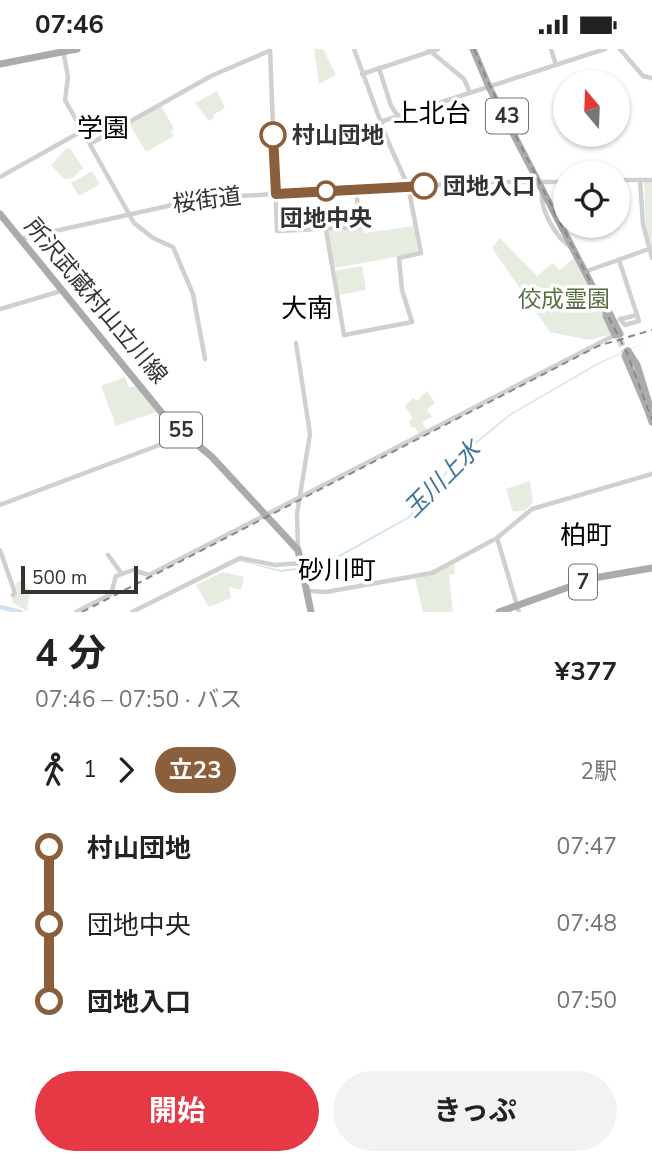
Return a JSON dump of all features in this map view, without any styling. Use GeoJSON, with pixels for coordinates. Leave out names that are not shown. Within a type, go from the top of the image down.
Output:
{"type":"FeatureCollection","features":[{"type":"Feature","properties":{"kind":"main road"},"geometry":{"type":"LineString","coordinates":[[0,64],[77,49]]}},
{"type":"Feature","properties":{"kind":"main road","name":"43"},"geometry":{"type":"LineString","coordinates":[[475,49],[490,87],[596,291]]}},
{"type":"Feature","properties":{"kind":"main road","name":"43"},"geometry":{"type":"LineString","coordinates":[[541,185],[585,271]]}},
{"type":"Feature","properties":{"kind":"main road","name":"所沢武蔵村山立川線"},"geometry":{"type":"LineString","coordinates":[[0,214],[166,418],[212,457],[298,550],[309,591],[311,612]]}},
{"type":"Feature","properties":{"kind":"main road"},"geometry":{"type":"LineString","coordinates":[[596,291],[617,320],[621,332],[615,335],[596,291]]}},
{"type":"Feature","properties":{"kind":"main road"},"geometry":{"type":"LineString","coordinates":[[650,410],[625,356],[628,351],[638,369],[650,410],[652,422]]}},
{"type":"Feature","properties":{"kind":"main road"},"geometry":{"type":"LineString","coordinates":[[637,374],[650,410]]}},
{"type":"Feature","properties":{"kind":"main road","name":"7"},"geometry":{"type":"LineString","coordinates":[[499,612],[517,609],[594,578],[652,568]]}},
{"type":"Feature","properties":{"kind":"street"},"geometry":{"type":"LineString","coordinates":[[326,230],[344,335],[412,322],[402,291],[399,258],[421,253],[408,186],[380,122],[354,49]]}},
{"type":"Feature","properties":{"kind":"street"},"geometry":{"type":"LineString","coordinates":[[362,74],[438,49]]}},
{"type":"Feature","properties":{"kind":"street"},"geometry":{"type":"LineString","coordinates":[[551,49],[556,65]]}},
{"type":"Feature","properties":{"kind":"street"},"geometry":{"type":"LineString","coordinates":[[380,122],[605,49]]}},
{"type":"Feature","properties":{"kind":"street"},"geometry":{"type":"LineString","coordinates":[[620,49],[643,76],[652,78]]}},
{"type":"Feature","properties":{"kind":"street"},"geometry":{"type":"LineString","coordinates":[[90,144],[211,76],[270,50],[278,233],[361,226],[356,189]]}},
{"type":"Feature","properties":{"kind":"street"},"geometry":{"type":"LineString","coordinates":[[429,50],[464,79],[470,93]]}},
{"type":"Feature","properties":{"kind":"street"},"geometry":{"type":"LineString","coordinates":[[63,51],[68,77],[65,100],[137,226],[173,247],[193,294],[205,359]]}},
{"type":"Feature","properties":{"kind":"street"},"geometry":{"type":"LineString","coordinates":[[379,68],[391,106],[398,116]]}},
{"type":"Feature","properties":{"kind":"street"},"geometry":{"type":"LineString","coordinates":[[0,177],[82,131]]}},
{"type":"Feature","properties":{"kind":"street"},"geometry":{"type":"LineString","coordinates":[[630,180],[652,180]]}},
{"type":"Feature","properties":{"kind":"street"},"geometry":{"type":"LineString","coordinates":[[640,180],[643,224],[652,258]]}},
{"type":"Feature","properties":{"kind":"street","name":"桜街道"},"geometry":{"type":"LineString","coordinates":[[19,239],[198,198],[408,186],[553,184]]}},
{"type":"Feature","properties":{"kind":"street"},"geometry":{"type":"LineString","coordinates":[[585,271],[649,249]]}},
{"type":"Feature","properties":{"kind":"street"},"geometry":{"type":"LineString","coordinates":[[617,320],[625,325],[637,323],[619,260]]}},
{"type":"Feature","properties":{"kind":"street"},"geometry":{"type":"LineString","coordinates":[[0,309],[62,291]]}},
{"type":"Feature","properties":{"kind":"street"},"geometry":{"type":"LineString","coordinates":[[617,320],[635,314]]}},
{"type":"Feature","properties":{"kind":"street"},"geometry":{"type":"LineString","coordinates":[[76,612],[111,594],[113,579],[122,574],[134,570],[148,576],[615,335]]}},
{"type":"Feature","properties":{"kind":"street"},"geometry":{"type":"LineString","coordinates":[[296,343],[310,434],[299,498],[298,550]]}},
{"type":"Feature","properties":{"kind":"street"},"geometry":{"type":"LineString","coordinates":[[0,505],[179,440],[186,435]]}},
{"type":"Feature","properties":{"kind":"street"},"geometry":{"type":"LineString","coordinates":[[309,591],[326,592],[424,575],[448,566],[497,538],[532,509],[652,474]]}},
{"type":"Feature","properties":{"kind":"street"},"geometry":{"type":"LineString","coordinates":[[497,538],[517,609]]}},
{"type":"Feature","properties":{"kind":"street"},"geometry":{"type":"LineString","coordinates":[[0,550],[15,592],[13,595]]}},
{"type":"Feature","properties":{"kind":"street"},"geometry":{"type":"LineString","coordinates":[[108,555],[122,574]]}},
{"type":"Feature","properties":{"kind":"street"},"geometry":{"type":"LineString","coordinates":[[132,612],[240,558],[303,567]]}},
{"type":"Feature","properties":{"kind":"green space"},"geometry":{"type":"Polygon","coordinates":[[[314,49],[323,49],[336,75],[319,84],[314,49]]]}},
{"type":"Feature","properties":{"kind":"green space"},"geometry":{"type":"Polygon","coordinates":[[[217,91],[225,108],[213,115],[214,118],[209,121],[195,103],[217,91]]]}},
{"type":"Feature","properties":{"kind":"green space"},"geometry":{"type":"Polygon","coordinates":[[[161,105],[174,129],[171,131],[174,136],[146,152],[129,123],[161,105]]]}},
{"type":"Feature","properties":{"kind":"green space"},"geometry":{"type":"Polygon","coordinates":[[[70,148],[83,168],[73,178],[64,179],[51,165],[70,148]]]}},
{"type":"Feature","properties":{"kind":"green space"},"geometry":{"type":"Polygon","coordinates":[[[92,171],[100,184],[79,196],[71,183],[92,171]]]}},
{"type":"Feature","properties":{"kind":"green space"},"geometry":{"type":"Polygon","coordinates":[[[644,181],[652,181],[652,251],[646,229],[644,181]]]}},
{"type":"Feature","properties":{"kind":"green space"},"geometry":{"type":"Polygon","coordinates":[[[414,226],[418,253],[334,268],[328,231],[363,228],[364,233],[414,226]]]}},
{"type":"Feature","properties":{"kind":"green space","name":"佼成霊園"},"geometry":{"type":"Polygon","coordinates":[[[500,238],[537,276],[553,263],[560,270],[575,257],[612,334],[589,340],[550,332],[492,248],[500,238]]]}},
{"type":"Feature","properties":{"kind":"green space"},"geometry":{"type":"Polygon","coordinates":[[[362,266],[366,290],[338,295],[334,271],[362,266]]]}},
{"type":"Feature","properties":{"kind":"green space"},"geometry":{"type":"Polygon","coordinates":[[[125,377],[129,388],[138,385],[159,411],[116,426],[101,386],[125,377]]]}},
{"type":"Feature","properties":{"kind":"green space"},"geometry":{"type":"Polygon","coordinates":[[[427,391],[435,403],[427,410],[432,417],[422,422],[427,431],[419,435],[415,427],[412,428],[409,421],[413,418],[405,406],[413,398],[417,401],[427,391]]]}},
{"type":"Feature","properties":{"kind":"green space"},"geometry":{"type":"Polygon","coordinates":[[[530,481],[533,503],[525,510],[513,512],[506,489],[530,481]]]}},
{"type":"Feature","properties":{"kind":"green space"},"geometry":{"type":"Polygon","coordinates":[[[454,564],[455,574],[449,575],[453,612],[423,612],[415,579],[454,564]]]}},
{"type":"Feature","properties":{"kind":"green space"},"geometry":{"type":"Polygon","coordinates":[[[223,572],[244,577],[241,590],[229,587],[231,598],[209,607],[196,585],[223,572]]]}},
{"type":"Feature","properties":{"kind":"green space"},"geometry":{"type":"Polygon","coordinates":[[[23,579],[30,592],[27,611],[12,602],[12,596],[19,595],[15,584],[23,579]]]}},
{"type":"Feature","properties":{"kind":"water","name":"玉川上水"},"geometry":{"type":"Polygon","coordinates":[[[652,339],[597,365],[511,415],[460,457],[411,517],[322,567],[281,572],[240,561],[136,612],[239,560],[280,570],[321,565],[408,517],[462,453],[510,414],[596,364],[652,339]]]}},
{"type":"Feature","properties":{"kind":"waterway"},"geometry":{"type":"LineString","coordinates":[[0,607],[21,612]]}},
{"type":"Feature","properties":{"kind":"tunnel"},"geometry":{"type":"LineString","coordinates":[[615,330],[628,358]]}},
{"type":"Feature","properties":{"kind":"railway"},"geometry":{"type":"LineString","coordinates":[[474,49],[486,78],[627,353],[652,420]]}},
{"type":"Feature","properties":{"kind":"railway"},"geometry":{"type":"LineString","coordinates":[[82,612],[598,346],[652,330]]}},
{"type":"Feature","properties":{"kind":"bus line","name":"立23"},"geometry":{"type":"LineString","coordinates":[[273,135],[276,194],[424,186]]}},
{"type":"Feature","properties":{"kind":"place","name":"村山団地"},"geometry":{"type":"Point","coordinates":[273,135]}},
{"type":"Feature","properties":{"kind":"place","name":"団地入口"},"geometry":{"type":"Point","coordinates":[424,186]}},
{"type":"Feature","properties":{"kind":"place","name":"団地中央"},"geometry":{"type":"Point","coordinates":[326,191]}},
{"type":"Feature","properties":{"kind":"district","name":"上北台"},"geometry":{"type":"Point","coordinates":[432,113]}},
{"type":"Feature","properties":{"kind":"district","name":"学園"},"geometry":{"type":"Point","coordinates":[103,128]}},
{"type":"Feature","properties":{"kind":"district","name":"大南"},"geometry":{"type":"Point","coordinates":[307,308]}},
{"type":"Feature","properties":{"kind":"district","name":"柏町"},"geometry":{"type":"Point","coordinates":[586,535]}},
{"type":"Feature","properties":{"kind":"district","name":"砂川町"},"geometry":{"type":"Point","coordinates":[337,570]}}]}
